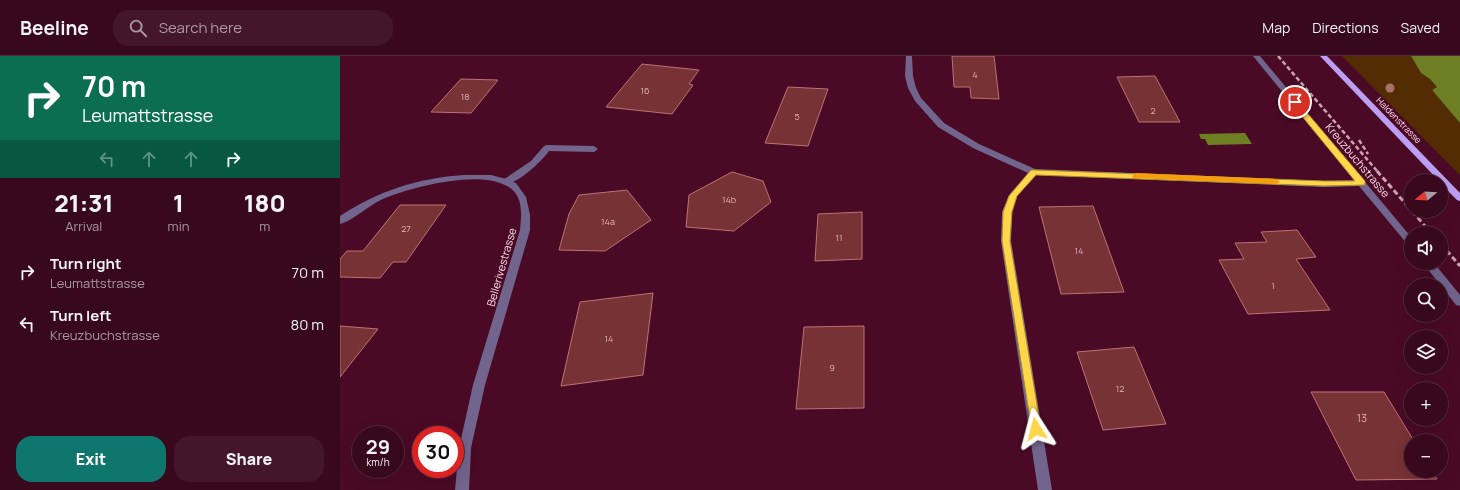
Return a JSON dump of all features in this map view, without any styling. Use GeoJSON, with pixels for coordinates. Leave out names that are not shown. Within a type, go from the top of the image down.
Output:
{"type":"FeatureCollection","features":[{"type":"Feature","properties":{"kind":"main road","name":"Haldenstrasse"},"geometry":{"type":"LineString","coordinates":[[1323,56],[1460,198]]}},
{"type":"Feature","properties":{"kind":"street"},"geometry":{"type":"LineString","coordinates":[[909,56],[909,76],[912,88],[918,99],[941,125],[976,146],[1034,172],[1324,184],[1362,183]]}},
{"type":"Feature","properties":{"kind":"street","name":"Kreuzbuchstrasse"},"geometry":{"type":"LineString","coordinates":[[1256,56],[1404,234]]}},
{"type":"Feature","properties":{"kind":"street"},"geometry":{"type":"LineString","coordinates":[[506,182],[533,164],[547,148],[594,149]]}},
{"type":"Feature","properties":{"kind":"street"},"geometry":{"type":"LineString","coordinates":[[1034,172],[1014,196],[1007,212],[1006,241],[1045,490]]}},
{"type":"Feature","properties":{"kind":"street","name":"Bellerivestrasse"},"geometry":{"type":"LineString","coordinates":[[340,221],[382,197],[428,182],[465,178],[497,178],[512,185],[519,191],[526,207],[525,230],[479,385],[465,448],[462,490]]}},
{"type":"Feature","properties":{"kind":"street"},"geometry":{"type":"LineString","coordinates":[[1434,270],[1460,302]]}},
{"type":"Feature","properties":{"kind":"shaded area"},"geometry":{"type":"Polygon","coordinates":[[[1342,56],[1411,56],[1421,73],[1430,79],[1437,87],[1432,90],[1460,123],[1460,175],[1342,56]]]}},
{"type":"Feature","properties":{"kind":"shaded area"},"geometry":{"type":"Polygon","coordinates":[[[1411,56],[1460,56],[1460,123],[1432,90],[1437,87],[1430,79],[1421,73],[1411,56]]]}},
{"type":"Feature","properties":{"kind":"shaded area"},"geometry":{"type":"Polygon","coordinates":[[[1245,133],[1252,144],[1208,145],[1205,139],[1201,139],[1199,134],[1245,133]]]}},
{"type":"Feature","properties":{"kind":"building"},"geometry":{"type":"Polygon","coordinates":[[[952,56],[994,56],[999,99],[971,98],[970,87],[954,87],[952,56]]]}},
{"type":"Feature","properties":{"kind":"building"},"geometry":{"type":"Polygon","coordinates":[[[642,64],[699,70],[689,84],[693,85],[672,114],[606,107],[642,64]]]}},
{"type":"Feature","properties":{"kind":"building"},"geometry":{"type":"Polygon","coordinates":[[[1155,76],[1180,122],[1139,122],[1117,77],[1155,76]]]}},
{"type":"Feature","properties":{"kind":"building"},"geometry":{"type":"Polygon","coordinates":[[[461,79],[498,80],[471,113],[431,112],[461,79]]]}},
{"type":"Feature","properties":{"kind":"building"},"geometry":{"type":"Polygon","coordinates":[[[788,87],[828,89],[808,146],[765,143],[788,87]]]}},
{"type":"Feature","properties":{"kind":"building"},"geometry":{"type":"Polygon","coordinates":[[[732,172],[763,181],[771,202],[734,231],[686,227],[689,195],[732,172]]]}},
{"type":"Feature","properties":{"kind":"building"},"geometry":{"type":"Polygon","coordinates":[[[627,190],[651,220],[605,251],[559,250],[569,214],[579,195],[627,190]]]}},
{"type":"Feature","properties":{"kind":"building"},"geometry":{"type":"Polygon","coordinates":[[[400,205],[446,205],[406,262],[393,262],[380,278],[340,277],[340,259],[347,251],[363,251],[400,205]]]}},
{"type":"Feature","properties":{"kind":"building"},"geometry":{"type":"Polygon","coordinates":[[[1093,206],[1124,292],[1061,294],[1039,207],[1093,206]]]}},
{"type":"Feature","properties":{"kind":"building"},"geometry":{"type":"Polygon","coordinates":[[[862,212],[862,259],[815,261],[818,214],[862,212]]]}},
{"type":"Feature","properties":{"kind":"building"},"geometry":{"type":"Polygon","coordinates":[[[1297,230],[1316,257],[1296,259],[1330,310],[1248,314],[1219,260],[1244,259],[1235,243],[1267,242],[1261,232],[1297,230]]]}},
{"type":"Feature","properties":{"kind":"building"},"geometry":{"type":"Polygon","coordinates":[[[653,293],[643,375],[561,386],[580,302],[653,293]]]}},
{"type":"Feature","properties":{"kind":"building"},"geometry":{"type":"Polygon","coordinates":[[[340,326],[378,329],[340,377],[340,326]]]}},
{"type":"Feature","properties":{"kind":"building"},"geometry":{"type":"Polygon","coordinates":[[[864,326],[864,408],[796,409],[804,327],[864,326]]]}},
{"type":"Feature","properties":{"kind":"building"},"geometry":{"type":"Polygon","coordinates":[[[1134,347],[1166,424],[1103,430],[1077,352],[1134,347]]]}},
{"type":"Feature","properties":{"kind":"building"},"geometry":{"type":"Polygon","coordinates":[[[1311,392],[1384,392],[1410,434],[1404,434],[1404,478],[1437,479],[1356,480],[1311,392]]]}},
{"type":"Feature","properties":{"kind":"railway"},"geometry":{"type":"LineString","coordinates":[[1278,56],[1378,172]]}},
{"type":"Feature","properties":{"kind":"railway"},"geometry":{"type":"LineString","coordinates":[[1359,140],[1368,154]]}},
{"type":"Feature","properties":{"kind":"railway"},"geometry":{"type":"LineString","coordinates":[[1377,171],[1404,202]]}},
{"type":"Feature","properties":{"kind":"railway"},"geometry":{"type":"LineString","coordinates":[[1418,218],[1425,226]]}},
{"type":"Feature","properties":{"kind":"railway"},"geometry":{"type":"LineString","coordinates":[[1448,252],[1460,266]]}},
{"type":"Feature","properties":{"kind":"slow traffic"},"geometry":{"type":"LineString","coordinates":[[1136,176],[1276,182]]}},
{"type":"Feature","properties":{"kind":"route"},"geometry":{"type":"LineString","coordinates":[[1036,429],[1006,241],[1007,212],[1014,196],[1034,172],[1324,184],[1362,183],[1295,102]]}}]}
